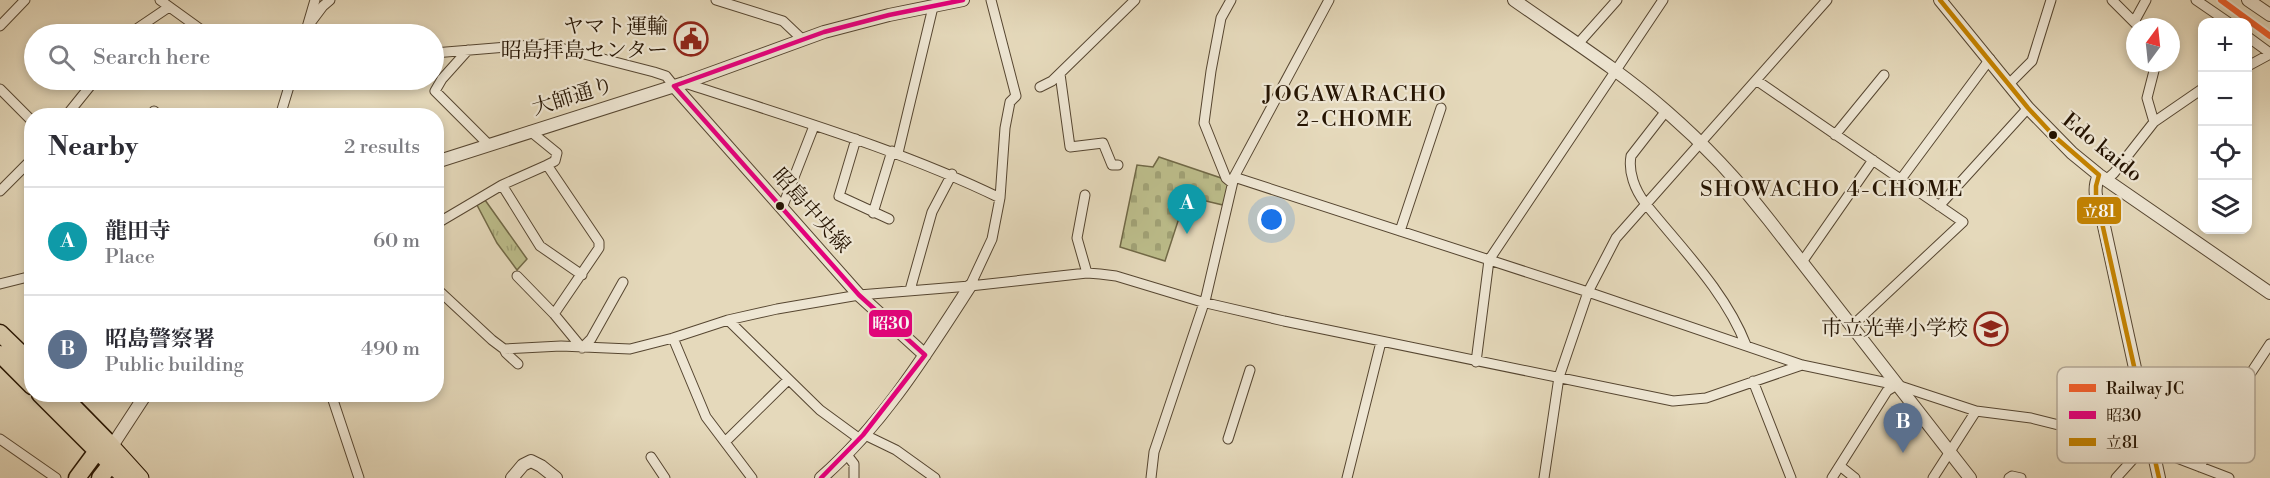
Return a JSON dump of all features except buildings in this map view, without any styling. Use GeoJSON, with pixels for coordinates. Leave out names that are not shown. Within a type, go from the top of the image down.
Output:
{"type":"FeatureCollection","features":[{"type":"Feature","properties":{"kind":"highway"},"geometry":{"type":"LineString","coordinates":[[0,333],[24,356]]}},
{"type":"Feature","properties":{"kind":"highway"},"geometry":{"type":"LineString","coordinates":[[0,354],[24,378]]}},
{"type":"Feature","properties":{"kind":"highway"},"geometry":{"type":"LineString","coordinates":[[49,402],[105,449]]}},
{"type":"Feature","properties":{"kind":"highway"},"geometry":{"type":"LineString","coordinates":[[67,402],[105,449],[111,464],[100,478]]}},
{"type":"Feature","properties":{"kind":"highway"},"geometry":{"type":"LineString","coordinates":[[76,478],[105,449]]}},
{"type":"Feature","properties":{"kind":"main road"},"geometry":{"type":"LineString","coordinates":[[105,449],[141,478]]}},
{"type":"Feature","properties":{"kind":"main road"},"geometry":{"type":"LineString","coordinates":[[111,464],[125,478]]}},
{"type":"Feature","properties":{"kind":"street"},"geometry":{"type":"LineString","coordinates":[[0,26],[25,0]]}},
{"type":"Feature","properties":{"kind":"street"},"geometry":{"type":"LineString","coordinates":[[160,0],[193,24]]}},
{"type":"Feature","properties":{"kind":"street"},"geometry":{"type":"LineString","coordinates":[[308,24],[315,0]]}},
{"type":"Feature","properties":{"kind":"street"},"geometry":{"type":"LineString","coordinates":[[310,24],[330,0]]}},
{"type":"Feature","properties":{"kind":"street"},"geometry":{"type":"LineString","coordinates":[[716,0],[783,21],[803,40]]}},
{"type":"Feature","properties":{"kind":"street","name":"大師通り"},"geometry":{"type":"LineString","coordinates":[[444,159],[914,5],[933,7],[963,0]]}},
{"type":"Feature","properties":{"kind":"street"},"geometry":{"type":"LineString","coordinates":[[821,478],[863,437],[925,355],[970,286],[992,239],[1000,198],[1005,128],[1010,102],[1016,96],[991,0]]}},
{"type":"Feature","properties":{"kind":"street"},"geometry":{"type":"LineString","coordinates":[[1040,87],[1053,81],[1135,0]]}},
{"type":"Feature","properties":{"kind":"street"},"geometry":{"type":"LineString","coordinates":[[1231,0],[1221,18],[1204,123],[1226,178],[1588,292],[1802,365],[1897,385],[1976,411],[2031,418],[2057,425]]}},
{"type":"Feature","properties":{"kind":"street"},"geometry":{"type":"LineString","coordinates":[[1151,478],[1154,452],[1202,302],[1206,297],[1233,180],[1329,0]]}},
{"type":"Feature","properties":{"kind":"street"},"geometry":{"type":"LineString","coordinates":[[1577,45],[1617,0]]}},
{"type":"Feature","properties":{"kind":"street"},"geometry":{"type":"LineString","coordinates":[[1476,362],[1489,260],[1663,0]]}},
{"type":"Feature","properties":{"kind":"street"},"geometry":{"type":"LineString","coordinates":[[1544,478],[1559,376],[1588,292],[1616,238],[1827,0]]}},
{"type":"Feature","properties":{"kind":"street","name":"Edo kaido"},"geometry":{"type":"LineString","coordinates":[[1940,0],[2028,108],[2054,136],[2103,177],[2270,293]]}},
{"type":"Feature","properties":{"kind":"street"},"geometry":{"type":"LineString","coordinates":[[2009,84],[2032,61],[2051,0]]}},
{"type":"Feature","properties":{"kind":"street"},"geometry":{"type":"LineString","coordinates":[[2112,0],[2130,18]]}},
{"type":"Feature","properties":{"kind":"street"},"geometry":{"type":"LineString","coordinates":[[2140,18],[2146,0]]}},
{"type":"Feature","properties":{"kind":"street"},"geometry":{"type":"LineString","coordinates":[[2196,0],[2222,18]]}},
{"type":"Feature","properties":{"kind":"street"},"geometry":{"type":"LineString","coordinates":[[2248,0],[2270,15]]}},
{"type":"Feature","properties":{"kind":"street"},"geometry":{"type":"LineString","coordinates":[[1521,2],[1666,111],[1701,142],[1739,182],[1970,478]]}},
{"type":"Feature","properties":{"kind":"street"},"geometry":{"type":"LineString","coordinates":[[144,24],[169,7]]}},
{"type":"Feature","properties":{"kind":"street"},"geometry":{"type":"LineString","coordinates":[[873,213],[895,152],[933,7]]}},
{"type":"Feature","properties":{"kind":"street"},"geometry":{"type":"LineString","coordinates":[[2252,41],[2270,54],[2252,63]]}},
{"type":"Feature","properties":{"kind":"street"},"geometry":{"type":"LineString","coordinates":[[444,52],[545,44],[654,72],[679,84],[895,152],[952,174],[1000,198]]}},
{"type":"Feature","properties":{"kind":"street"},"geometry":{"type":"LineString","coordinates":[[444,77],[468,50]]}},
{"type":"Feature","properties":{"kind":"street"},"geometry":{"type":"LineString","coordinates":[[1901,179],[1990,59]]}},
{"type":"Feature","properties":{"kind":"street"},"geometry":{"type":"LineString","coordinates":[[2154,72],[2147,98],[2154,122]]}},
{"type":"Feature","properties":{"kind":"street"},"geometry":{"type":"LineString","coordinates":[[1060,74],[1070,147],[1103,143],[1112,165],[1118,165]]}},
{"type":"Feature","properties":{"kind":"street"},"geometry":{"type":"LineString","coordinates":[[1835,135],[1884,75]]}},
{"type":"Feature","properties":{"kind":"street"},"geometry":{"type":"LineString","coordinates":[[1756,80],[1963,222],[1852,326]]}},
{"type":"Feature","properties":{"kind":"street","name":"昭島中央線"},"geometry":{"type":"LineString","coordinates":[[679,84],[782,208],[859,295],[925,355]]}},
{"type":"Feature","properties":{"kind":"street"},"geometry":{"type":"LineString","coordinates":[[0,89],[24,113]]}},
{"type":"Feature","properties":{"kind":"street"},"geometry":{"type":"LineString","coordinates":[[72,108],[87,90]]}},
{"type":"Feature","properties":{"kind":"street"},"geometry":{"type":"LineString","coordinates":[[282,108],[288,90]]}},
{"type":"Feature","properties":{"kind":"street"},"geometry":{"type":"LineString","coordinates":[[436,90],[435,92],[488,144]]}},
{"type":"Feature","properties":{"kind":"street"},"geometry":{"type":"LineString","coordinates":[[2132,367],[2103,217],[2094,194],[2095,183],[2114,173],[2154,122],[2198,92]]}},
{"type":"Feature","properties":{"kind":"street"},"geometry":{"type":"LineString","coordinates":[[1400,231],[1441,108]]}},
{"type":"Feature","properties":{"kind":"street"},"geometry":{"type":"LineString","coordinates":[[1939,206],[2028,108]]}},
{"type":"Feature","properties":{"kind":"street"},"geometry":{"type":"LineString","coordinates":[[1666,111],[1631,156],[1629,164],[1631,175],[1639,195],[1713,286],[1732,315],[1746,345]]}},
{"type":"Feature","properties":{"kind":"street"},"geometry":{"type":"LineString","coordinates":[[782,208],[814,126]]}},
{"type":"Feature","properties":{"kind":"street"},"geometry":{"type":"LineString","coordinates":[[444,219],[502,185],[555,161],[557,153],[530,130]]}},
{"type":"Feature","properties":{"kind":"street"},"geometry":{"type":"LineString","coordinates":[[856,139],[839,196],[889,219]]}},
{"type":"Feature","properties":{"kind":"street"},"geometry":{"type":"LineString","coordinates":[[1803,262],[1873,160]]}},
{"type":"Feature","properties":{"kind":"street"},"geometry":{"type":"LineString","coordinates":[[547,165],[599,242],[598,248],[582,275],[554,314]]}},
{"type":"Feature","properties":{"kind":"street"},"geometry":{"type":"LineString","coordinates":[[0,191],[24,174]]}},
{"type":"Feature","properties":{"kind":"street"},"geometry":{"type":"LineString","coordinates":[[910,290],[932,212],[952,174]]}},
{"type":"Feature","properties":{"kind":"street"},"geometry":{"type":"LineString","coordinates":[[502,185],[540,246],[582,275]]}},
{"type":"Feature","properties":{"kind":"street"},"geometry":{"type":"LineString","coordinates":[[1085,195],[1077,238],[1087,273]]}},
{"type":"Feature","properties":{"kind":"street"},"geometry":{"type":"LineString","coordinates":[[504,349],[630,349],[674,339],[728,320],[859,295],[1087,273],[1116,276],[1202,302],[1381,342],[1476,362],[1559,376],[1673,401],[1706,398],[1802,365]]}},
{"type":"Feature","properties":{"kind":"street"},"geometry":{"type":"LineString","coordinates":[[517,276],[554,314],[582,348]]}},
{"type":"Feature","properties":{"kind":"street"},"geometry":{"type":"LineString","coordinates":[[0,284],[24,278]]}},
{"type":"Feature","properties":{"kind":"street"},"geometry":{"type":"LineString","coordinates":[[582,348],[591,339],[623,282]]}},
{"type":"Feature","properties":{"kind":"street"},"geometry":{"type":"LineString","coordinates":[[444,295],[518,364]]}},
{"type":"Feature","properties":{"kind":"street"},"geometry":{"type":"LineString","coordinates":[[728,320],[820,410],[863,437],[897,450],[935,478]]}},
{"type":"Feature","properties":{"kind":"street"},"geometry":{"type":"LineString","coordinates":[[674,339],[706,417],[752,478]]}},
{"type":"Feature","properties":{"kind":"street"},"geometry":{"type":"LineString","coordinates":[[1347,478],[1381,342]]}},
{"type":"Feature","properties":{"kind":"street"},"geometry":{"type":"LineString","coordinates":[[2255,367],[2270,344]]}},
{"type":"Feature","properties":{"kind":"street"},"geometry":{"type":"LineString","coordinates":[[1228,439],[1251,375]]}},
{"type":"Feature","properties":{"kind":"street"},"geometry":{"type":"LineString","coordinates":[[724,441],[788,380]]}},
{"type":"Feature","properties":{"kind":"street"},"geometry":{"type":"LineString","coordinates":[[1753,381],[1791,478]]}},
{"type":"Feature","properties":{"kind":"street"},"geometry":{"type":"LineString","coordinates":[[1832,478],[1887,391],[1897,385]]}},
{"type":"Feature","properties":{"kind":"street"},"geometry":{"type":"LineString","coordinates":[[105,449],[140,402]]}},
{"type":"Feature","properties":{"kind":"street"},"geometry":{"type":"LineString","coordinates":[[336,402],[359,478]]}},
{"type":"Feature","properties":{"kind":"street"},"geometry":{"type":"LineString","coordinates":[[1933,478],[1976,411]]}},
{"type":"Feature","properties":{"kind":"street"},"geometry":{"type":"LineString","coordinates":[[0,439],[56,478]]}},
{"type":"Feature","properties":{"kind":"street"},"geometry":{"type":"LineString","coordinates":[[847,455],[855,464],[854,478]]}},
{"type":"Feature","properties":{"kind":"street"},"geometry":{"type":"LineString","coordinates":[[651,457],[665,478]]}},
{"type":"Feature","properties":{"kind":"street"},"geometry":{"type":"LineString","coordinates":[[512,478],[523,465],[531,461],[542,466],[556,478]]}},
{"type":"Feature","properties":{"kind":"street"},"geometry":{"type":"LineString","coordinates":[[2116,478],[2132,463]]}},
{"type":"Feature","properties":{"kind":"street"},"geometry":{"type":"LineString","coordinates":[[2154,463],[2159,478]]}},
{"type":"Feature","properties":{"kind":"street"},"geometry":{"type":"LineString","coordinates":[[2189,463],[2229,478]]}},
{"type":"Feature","properties":{"kind":"street"},"geometry":{"type":"LineString","coordinates":[[2200,467],[2202,463]]}},
{"type":"Feature","properties":{"kind":"street"},"geometry":{"type":"LineString","coordinates":[[1840,465],[1855,478]]}},
{"type":"Feature","properties":{"kind":"street"},"geometry":{"type":"LineString","coordinates":[[2009,478],[2012,476],[2021,478]]}},
{"type":"Feature","properties":{"kind":"green space"},"geometry":{"type":"Polygon","coordinates":[[[1159,157],[1224,179],[1230,187],[1223,205],[1206,201],[1195,203],[1190,220],[1179,218],[1165,261],[1120,247],[1137,165],[1153,167],[1159,157]]]}},
{"type":"Feature","properties":{"kind":"green space"},"geometry":{"type":"Polygon","coordinates":[[[485,200],[527,259],[517,270],[497,243],[477,205],[485,200]]]}},
{"type":"Feature","properties":{"kind":"rail line","name":"JC"},"geometry":{"type":"LineString","coordinates":[[2221,0],[2270,36]]}},
{"type":"Feature","properties":{"kind":"transit line","name":"昭30"},"geometry":{"type":"LineString","coordinates":[[821,478],[863,435],[925,355],[859,295],[674,86],[824,32],[889,15],[963,0]]}},
{"type":"Feature","properties":{"kind":"transit line","name":"立81"},"geometry":{"type":"LineString","coordinates":[[1940,0],[2028,108],[2054,136],[2099,175],[2096,196],[2134,367]]}},
{"type":"Feature","properties":{"kind":"transit line","name":"立81"},"geometry":{"type":"LineString","coordinates":[[2156,463],[2159,478]]}},
{"type":"Feature","properties":{"kind":"place","name":"ヤマト運輸 昭島拝島センター"},"geometry":{"type":"Point","coordinates":[691,39]}},
{"type":"Feature","properties":{"kind":"place","name":"龍田寺"},"geometry":{"type":"Point","coordinates":[1187,234]}},
{"type":"Feature","properties":{"kind":"place","name":"市立光華小学校"},"geometry":{"type":"Point","coordinates":[1991,329]}},
{"type":"Feature","properties":{"kind":"place","name":"昭島警察署"},"geometry":{"type":"Point","coordinates":[1903,453]}},
{"type":"Feature","properties":{"kind":"district","name":"JOGAWARACHO 2-CHOME"},"geometry":{"type":"Point","coordinates":[1355,106]}},
{"type":"Feature","properties":{"kind":"district","name":"SHOWACHO 4-CHOME"},"geometry":{"type":"Point","coordinates":[1832,189]}}]}
